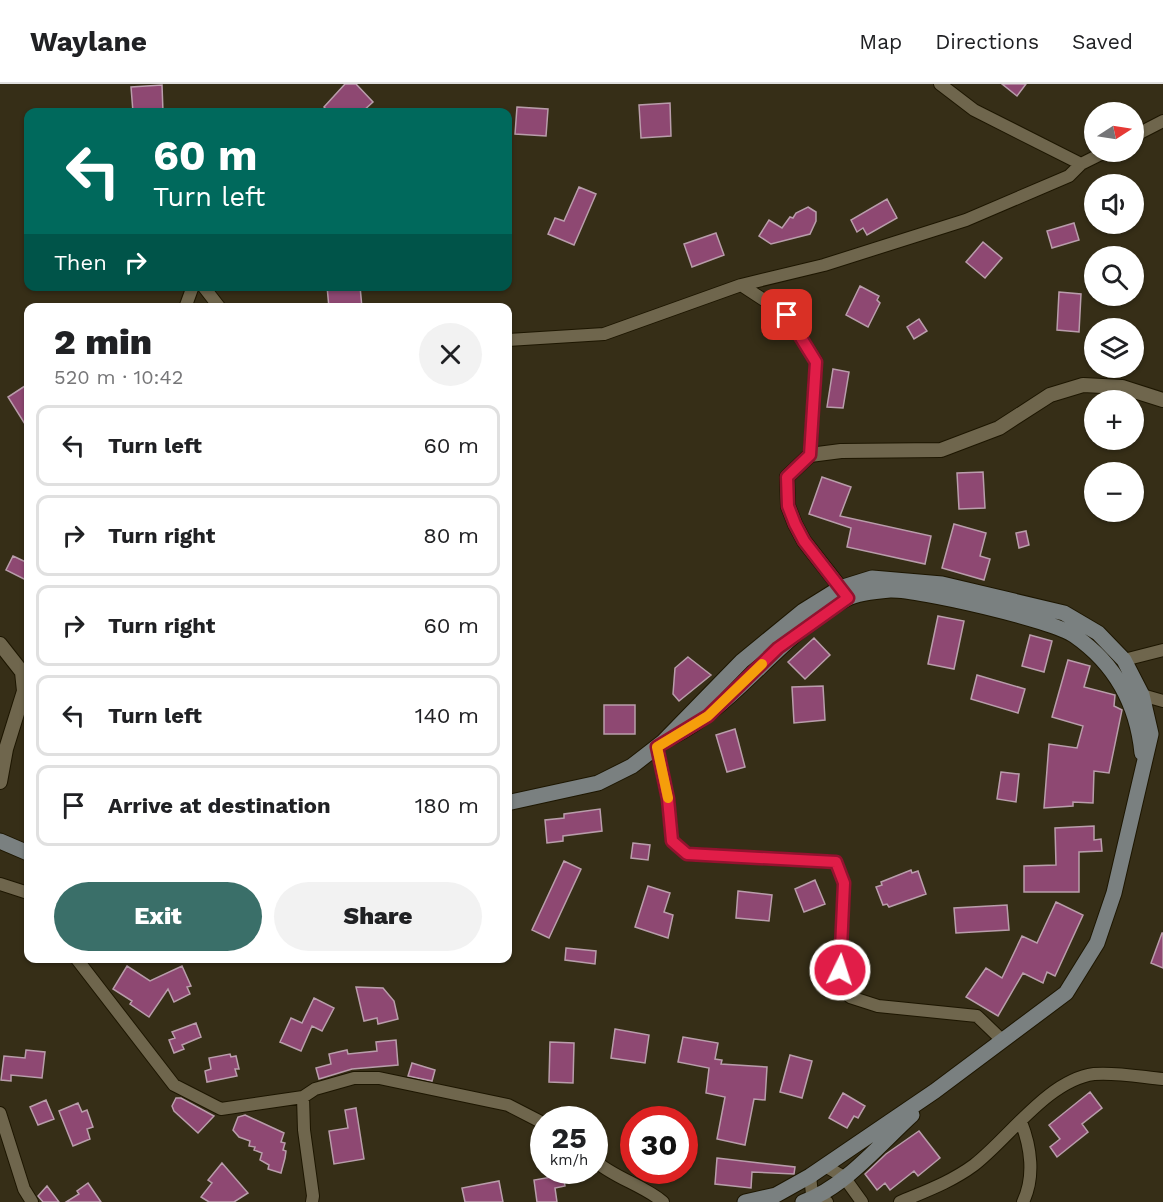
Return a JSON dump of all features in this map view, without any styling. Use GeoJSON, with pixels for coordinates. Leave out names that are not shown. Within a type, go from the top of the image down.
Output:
{"type":"FeatureCollection","features":[{"type":"Feature","properties":{"kind":"main road"},"geometry":{"type":"LineString","coordinates":[[512,802],[598,783],[632,766],[660,745],[742,661],[803,611],[872,578],[942,584],[1064,613],[1098,633],[1124,660],[1142,694],[1151,734],[1114,893],[1097,943],[1066,993],[935,1091],[810,1176],[776,1195],[745,1202]]}},
{"type":"Feature","properties":{"kind":"main road"},"geometry":{"type":"LineString","coordinates":[[844,593],[891,590],[926,595],[1050,625],[1074,635],[1109,667],[1124,686],[1141,738],[1144,768]]}},
{"type":"Feature","properties":{"kind":"main road"},"geometry":{"type":"LineString","coordinates":[[0,841],[24,851]]}},
{"type":"Feature","properties":{"kind":"main road"},"geometry":{"type":"LineString","coordinates":[[815,1201],[844,1177],[935,1091]]}},
{"type":"Feature","properties":{"kind":"street"},"geometry":{"type":"LineString","coordinates":[[940,84],[974,110],[1081,164]]}},
{"type":"Feature","properties":{"kind":"street"},"geometry":{"type":"LineString","coordinates":[[1144,131],[1163,121]]}},
{"type":"Feature","properties":{"kind":"street"},"geometry":{"type":"LineString","coordinates":[[512,340],[604,334],[741,285],[824,265],[966,220],[1069,176],[1085,162]]}},
{"type":"Feature","properties":{"kind":"street"},"geometry":{"type":"LineString","coordinates":[[741,285],[787,315],[816,362],[810,455]]}},
{"type":"Feature","properties":{"kind":"street"},"geometry":{"type":"LineString","coordinates":[[207,291],[216,303]]}},
{"type":"Feature","properties":{"kind":"street"},"geometry":{"type":"LineString","coordinates":[[844,593],[804,541],[788,506],[787,477],[810,455],[841,451],[941,450],[999,428],[1050,395],[1083,385],[1122,387],[1163,400]]}},
{"type":"Feature","properties":{"kind":"street"},"geometry":{"type":"LineString","coordinates":[[0,644],[24,669]]}},
{"type":"Feature","properties":{"kind":"street"},"geometry":{"type":"LineString","coordinates":[[1124,660],[1163,650]]}},
{"type":"Feature","properties":{"kind":"street"},"geometry":{"type":"LineString","coordinates":[[0,782],[6,749],[24,691]]}},
{"type":"Feature","properties":{"kind":"street"},"geometry":{"type":"LineString","coordinates":[[1142,694],[1163,701]]}},
{"type":"Feature","properties":{"kind":"street"},"geometry":{"type":"LineString","coordinates":[[660,745],[672,841],[687,854],[836,862],[844,883],[840,970],[850,997],[878,1006],[977,1016],[1003,1041]]}},
{"type":"Feature","properties":{"kind":"street"},"geometry":{"type":"LineString","coordinates":[[0,884],[24,892]]}},
{"type":"Feature","properties":{"kind":"street"},"geometry":{"type":"LineString","coordinates":[[80,963],[174,1085],[221,1109],[303,1097],[315,1089],[354,1078],[379,1078],[508,1105],[530,1116]]}},
{"type":"Feature","properties":{"kind":"street"},"geometry":{"type":"LineString","coordinates":[[900,1202],[946,1183],[973,1165],[1021,1122],[1033,1108],[1069,1084],[1093,1074],[1163,1079]]}},
{"type":"Feature","properties":{"kind":"street"},"geometry":{"type":"LineString","coordinates":[[303,1097],[304,1130],[312,1202]]}},
{"type":"Feature","properties":{"kind":"street"},"geometry":{"type":"LineString","coordinates":[[0,1113],[24,1189],[32,1202]]}},
{"type":"Feature","properties":{"kind":"street"},"geometry":{"type":"LineString","coordinates":[[1021,1122],[1028,1140],[1031,1170],[1023,1202]]}},
{"type":"Feature","properties":{"kind":"street"},"geometry":{"type":"LineString","coordinates":[[825,1166],[844,1177],[862,1202]]}},
{"type":"Feature","properties":{"kind":"street"},"geometry":{"type":"LineString","coordinates":[[608,1169],[652,1193],[663,1202]]}},
{"type":"Feature","properties":{"kind":"street"},"geometry":{"type":"LineString","coordinates":[[810,1176],[815,1201]]}},
{"type":"Feature","properties":{"kind":"building"},"geometry":{"type":"Polygon","coordinates":[[[345,84],[356,84],[373,102],[366,108],[324,107],[345,84]]]}},
{"type":"Feature","properties":{"kind":"building"},"geometry":{"type":"Polygon","coordinates":[[[1002,84],[1026,84],[1017,96],[1002,84]]]}},
{"type":"Feature","properties":{"kind":"building"},"geometry":{"type":"Polygon","coordinates":[[[162,85],[163,108],[133,108],[131,87],[162,85]]]}},
{"type":"Feature","properties":{"kind":"building"},"geometry":{"type":"Polygon","coordinates":[[[670,103],[671,136],[641,138],[639,105],[670,103]]]}},
{"type":"Feature","properties":{"kind":"building"},"geometry":{"type":"Polygon","coordinates":[[[517,107],[548,109],[546,136],[515,134],[517,107]]]}},
{"type":"Feature","properties":{"kind":"building"},"geometry":{"type":"Polygon","coordinates":[[[579,187],[596,194],[574,245],[548,234],[555,218],[564,221],[579,187]]]}},
{"type":"Feature","properties":{"kind":"building"},"geometry":{"type":"Polygon","coordinates":[[[887,199],[897,218],[867,235],[863,228],[857,232],[851,220],[887,199]]]}},
{"type":"Feature","properties":{"kind":"building"},"geometry":{"type":"Polygon","coordinates":[[[808,207],[816,212],[816,221],[810,234],[771,244],[759,236],[769,220],[782,228],[790,217],[793,218],[796,213],[808,207]]]}},
{"type":"Feature","properties":{"kind":"building"},"geometry":{"type":"Polygon","coordinates":[[[1074,223],[1079,240],[1052,248],[1047,231],[1074,223]]]}},
{"type":"Feature","properties":{"kind":"building"},"geometry":{"type":"Polygon","coordinates":[[[716,233],[724,255],[692,267],[684,244],[716,233]]]}},
{"type":"Feature","properties":{"kind":"building"},"geometry":{"type":"Polygon","coordinates":[[[983,242],[1002,258],[985,278],[966,262],[983,242]]]}},
{"type":"Feature","properties":{"kind":"building"},"geometry":{"type":"Polygon","coordinates":[[[860,286],[879,296],[877,300],[880,303],[868,327],[846,315],[860,286]]]}},
{"type":"Feature","properties":{"kind":"building"},"geometry":{"type":"Polygon","coordinates":[[[327,291],[360,291],[362,303],[329,303],[327,291]]]}},
{"type":"Feature","properties":{"kind":"building"},"geometry":{"type":"Polygon","coordinates":[[[1059,292],[1081,294],[1079,332],[1057,330],[1059,292]]]}},
{"type":"Feature","properties":{"kind":"building"},"geometry":{"type":"Polygon","coordinates":[[[919,319],[927,331],[914,339],[907,327],[919,319]]]}},
{"type":"Feature","properties":{"kind":"building"},"geometry":{"type":"Polygon","coordinates":[[[833,369],[849,372],[843,408],[827,407],[833,369]]]}},
{"type":"Feature","properties":{"kind":"building"},"geometry":{"type":"Polygon","coordinates":[[[24,387],[24,423],[8,397],[24,387]]]}},
{"type":"Feature","properties":{"kind":"building"},"geometry":{"type":"Polygon","coordinates":[[[983,472],[985,508],[959,509],[957,473],[983,472]]]}},
{"type":"Feature","properties":{"kind":"building"},"geometry":{"type":"Polygon","coordinates":[[[822,477],[851,487],[840,516],[931,536],[925,564],[847,547],[851,528],[809,514],[822,477]]]}},
{"type":"Feature","properties":{"kind":"building"},"geometry":{"type":"Polygon","coordinates":[[[954,524],[986,533],[980,556],[990,559],[984,580],[942,568],[954,524]]]}},
{"type":"Feature","properties":{"kind":"building"},"geometry":{"type":"Polygon","coordinates":[[[1026,531],[1029,545],[1019,548],[1016,533],[1026,531]]]}},
{"type":"Feature","properties":{"kind":"building"},"geometry":{"type":"Polygon","coordinates":[[[13,556],[24,561],[24,579],[6,570],[13,556]]]}},
{"type":"Feature","properties":{"kind":"building"},"geometry":{"type":"Polygon","coordinates":[[[938,616],[964,621],[954,669],[928,664],[938,616]]]}},
{"type":"Feature","properties":{"kind":"building"},"geometry":{"type":"Polygon","coordinates":[[[1030,635],[1052,641],[1044,672],[1022,666],[1030,635]]]}},
{"type":"Feature","properties":{"kind":"building"},"geometry":{"type":"Polygon","coordinates":[[[814,638],[830,655],[805,679],[788,662],[814,638]]]}},
{"type":"Feature","properties":{"kind":"building"},"geometry":{"type":"Polygon","coordinates":[[[688,657],[711,675],[679,701],[673,694],[675,668],[688,657]]]}},
{"type":"Feature","properties":{"kind":"building"},"geometry":{"type":"Polygon","coordinates":[[[1068,660],[1090,666],[1084,687],[1115,695],[1114,706],[1122,710],[1109,773],[1094,771],[1093,803],[1073,802],[1073,806],[1044,808],[1049,744],[1077,748],[1083,726],[1052,717],[1068,660]]]}},
{"type":"Feature","properties":{"kind":"building"},"geometry":{"type":"Polygon","coordinates":[[[977,675],[1025,689],[1018,713],[971,699],[977,675]]]}},
{"type":"Feature","properties":{"kind":"building"},"geometry":{"type":"Polygon","coordinates":[[[823,686],[825,720],[794,723],[792,687],[823,686]]]}},
{"type":"Feature","properties":{"kind":"building"},"geometry":{"type":"Polygon","coordinates":[[[604,705],[635,705],[635,734],[604,734],[604,705]]]}},
{"type":"Feature","properties":{"kind":"building"},"geometry":{"type":"Polygon","coordinates":[[[735,729],[745,767],[727,772],[716,735],[735,729]]]}},
{"type":"Feature","properties":{"kind":"building"},"geometry":{"type":"Polygon","coordinates":[[[1001,772],[1019,774],[1016,802],[997,799],[1001,772]]]}},
{"type":"Feature","properties":{"kind":"building"},"geometry":{"type":"Polygon","coordinates":[[[600,809],[602,831],[563,836],[563,841],[547,843],[545,820],[564,818],[564,814],[600,809]]]}},
{"type":"Feature","properties":{"kind":"building"},"geometry":{"type":"Polygon","coordinates":[[[1094,826],[1094,840],[1101,839],[1102,851],[1079,852],[1079,892],[1024,892],[1024,866],[1056,865],[1055,828],[1094,826]]]}},
{"type":"Feature","properties":{"kind":"building"},"geometry":{"type":"Polygon","coordinates":[[[633,843],[650,845],[648,860],[631,858],[633,843]]]}},
{"type":"Feature","properties":{"kind":"building"},"geometry":{"type":"Polygon","coordinates":[[[564,861],[581,869],[549,938],[532,930],[564,861]]]}},
{"type":"Feature","properties":{"kind":"building"},"geometry":{"type":"Polygon","coordinates":[[[911,870],[912,873],[918,871],[926,894],[889,907],[887,904],[883,905],[876,887],[882,885],[881,882],[911,870]]]}},
{"type":"Feature","properties":{"kind":"building"},"geometry":{"type":"Polygon","coordinates":[[[815,880],[825,904],[804,912],[795,889],[815,880]]]}},
{"type":"Feature","properties":{"kind":"building"},"geometry":{"type":"Polygon","coordinates":[[[648,886],[670,893],[664,912],[673,915],[668,938],[635,927],[648,886]]]}},
{"type":"Feature","properties":{"kind":"building"},"geometry":{"type":"Polygon","coordinates":[[[738,891],[772,895],[769,921],[736,918],[738,891]]]}},
{"type":"Feature","properties":{"kind":"building"},"geometry":{"type":"Polygon","coordinates":[[[1056,902],[1083,915],[1055,976],[1047,972],[1043,983],[1023,973],[998,1016],[966,997],[986,968],[1002,978],[1022,936],[1037,943],[1056,902]]]}},
{"type":"Feature","properties":{"kind":"building"},"geometry":{"type":"Polygon","coordinates":[[[1007,905],[1009,930],[956,933],[954,908],[1007,905]]]}},
{"type":"Feature","properties":{"kind":"building"},"geometry":{"type":"Polygon","coordinates":[[[1163,933],[1163,968],[1151,963],[1163,933]]]}},
{"type":"Feature","properties":{"kind":"building"},"geometry":{"type":"Polygon","coordinates":[[[566,948],[596,951],[595,964],[565,960],[566,948]]]}},
{"type":"Feature","properties":{"kind":"building"},"geometry":{"type":"Polygon","coordinates":[[[127,966],[150,981],[182,966],[191,986],[187,987],[190,994],[174,1002],[168,989],[149,1017],[130,1004],[132,1001],[113,989],[127,966]]]}},
{"type":"Feature","properties":{"kind":"building"},"geometry":{"type":"Polygon","coordinates":[[[356,987],[383,988],[394,1001],[398,1019],[378,1024],[377,1018],[364,1021],[356,987]]]}},
{"type":"Feature","properties":{"kind":"building"},"geometry":{"type":"Polygon","coordinates":[[[314,998],[334,1008],[322,1031],[312,1026],[301,1051],[280,1042],[291,1018],[302,1023],[314,998]]]}},
{"type":"Feature","properties":{"kind":"building"},"geometry":{"type":"Polygon","coordinates":[[[196,1023],[201,1037],[182,1045],[184,1049],[174,1053],[169,1040],[175,1038],[172,1032],[196,1023]]]}},
{"type":"Feature","properties":{"kind":"building"},"geometry":{"type":"Polygon","coordinates":[[[615,1029],[649,1035],[645,1063],[611,1058],[615,1029]]]}},
{"type":"Feature","properties":{"kind":"building"},"geometry":{"type":"Polygon","coordinates":[[[683,1037],[718,1043],[715,1059],[722,1060],[721,1064],[767,1067],[765,1100],[754,1099],[745,1145],[717,1139],[725,1097],[706,1093],[709,1068],[678,1062],[683,1037]]]}},
{"type":"Feature","properties":{"kind":"building"},"geometry":{"type":"Polygon","coordinates":[[[396,1040],[398,1065],[352,1069],[319,1079],[316,1068],[331,1064],[329,1054],[347,1050],[348,1054],[377,1051],[376,1042],[396,1040]]]}},
{"type":"Feature","properties":{"kind":"building"},"geometry":{"type":"Polygon","coordinates":[[[550,1042],[574,1043],[573,1083],[549,1082],[550,1042]]]}},
{"type":"Feature","properties":{"kind":"building"},"geometry":{"type":"Polygon","coordinates":[[[26,1050],[45,1052],[42,1078],[11,1075],[11,1081],[1,1080],[4,1056],[25,1058],[26,1050]]]}},
{"type":"Feature","properties":{"kind":"building"},"geometry":{"type":"Polygon","coordinates":[[[230,1054],[231,1057],[236,1056],[239,1069],[235,1069],[237,1076],[207,1082],[205,1071],[211,1069],[209,1058],[230,1054]]]}},
{"type":"Feature","properties":{"kind":"building"},"geometry":{"type":"Polygon","coordinates":[[[790,1055],[812,1061],[802,1098],[780,1092],[790,1055]]]}},
{"type":"Feature","properties":{"kind":"building"},"geometry":{"type":"Polygon","coordinates":[[[412,1063],[435,1070],[432,1081],[408,1076],[412,1063]]]}},
{"type":"Feature","properties":{"kind":"building"},"geometry":{"type":"Polygon","coordinates":[[[1090,1092],[1102,1108],[1082,1124],[1088,1132],[1057,1157],[1050,1147],[1060,1139],[1049,1125],[1090,1092]]]}},
{"type":"Feature","properties":{"kind":"building"},"geometry":{"type":"Polygon","coordinates":[[[843,1093],[865,1106],[858,1118],[854,1116],[847,1128],[829,1118],[843,1093]]]}},
{"type":"Feature","properties":{"kind":"building"},"geometry":{"type":"Polygon","coordinates":[[[176,1098],[181,1098],[214,1116],[198,1133],[174,1111],[172,1106],[176,1098]]]}},
{"type":"Feature","properties":{"kind":"building"},"geometry":{"type":"Polygon","coordinates":[[[46,1100],[54,1119],[38,1125],[30,1107],[46,1100]]]}},
{"type":"Feature","properties":{"kind":"building"},"geometry":{"type":"Polygon","coordinates":[[[78,1103],[82,1112],[87,1110],[93,1127],[87,1129],[90,1139],[73,1146],[59,1111],[78,1103]]]}},
{"type":"Feature","properties":{"kind":"building"},"geometry":{"type":"Polygon","coordinates":[[[356,1108],[364,1159],[334,1164],[329,1131],[348,1128],[345,1110],[356,1108]]]}},
{"type":"Feature","properties":{"kind":"building"},"geometry":{"type":"Polygon","coordinates":[[[245,1115],[284,1133],[281,1142],[285,1143],[283,1150],[286,1151],[281,1173],[268,1169],[269,1165],[260,1160],[262,1153],[254,1150],[255,1147],[249,1146],[250,1141],[239,1137],[233,1130],[238,1117],[245,1115]]]}},
{"type":"Feature","properties":{"kind":"building"},"geometry":{"type":"Polygon","coordinates":[[[919,1131],[940,1158],[918,1176],[914,1171],[890,1190],[885,1183],[877,1190],[865,1174],[886,1154],[919,1131]]]}},
{"type":"Feature","properties":{"kind":"building"},"geometry":{"type":"Polygon","coordinates":[[[717,1158],[795,1167],[794,1174],[752,1172],[751,1188],[715,1184],[717,1158]]]}},
{"type":"Feature","properties":{"kind":"building"},"geometry":{"type":"Polygon","coordinates":[[[222,1163],[248,1193],[234,1202],[209,1202],[201,1197],[212,1183],[208,1180],[222,1163]]]}},
{"type":"Feature","properties":{"kind":"building"},"geometry":{"type":"Polygon","coordinates":[[[499,1181],[503,1202],[465,1202],[462,1188],[499,1181]]]}},
{"type":"Feature","properties":{"kind":"building"},"geometry":{"type":"Polygon","coordinates":[[[88,1183],[101,1202],[66,1202],[79,1194],[77,1191],[88,1183]]]}},
{"type":"Feature","properties":{"kind":"building"},"geometry":{"type":"Polygon","coordinates":[[[535,1184],[565,1184],[565,1186],[555,1188],[557,1202],[537,1202],[535,1184]]]}},
{"type":"Feature","properties":{"kind":"building"},"geometry":{"type":"Polygon","coordinates":[[[47,1186],[59,1202],[43,1202],[38,1196],[47,1186]]]}},
{"type":"Feature","properties":{"kind":"slow traffic"},"geometry":{"type":"LineString","coordinates":[[668,798],[657,747],[708,716],[762,664]]}},
{"type":"Feature","properties":{"kind":"route"},"geometry":{"type":"LineString","coordinates":[[787,315],[816,362],[810,455],[787,477],[788,506],[804,541],[826,566],[848,598],[827,610],[778,648],[708,716],[657,747],[668,799],[672,841],[687,854],[836,862],[844,883],[840,970]]}}]}
